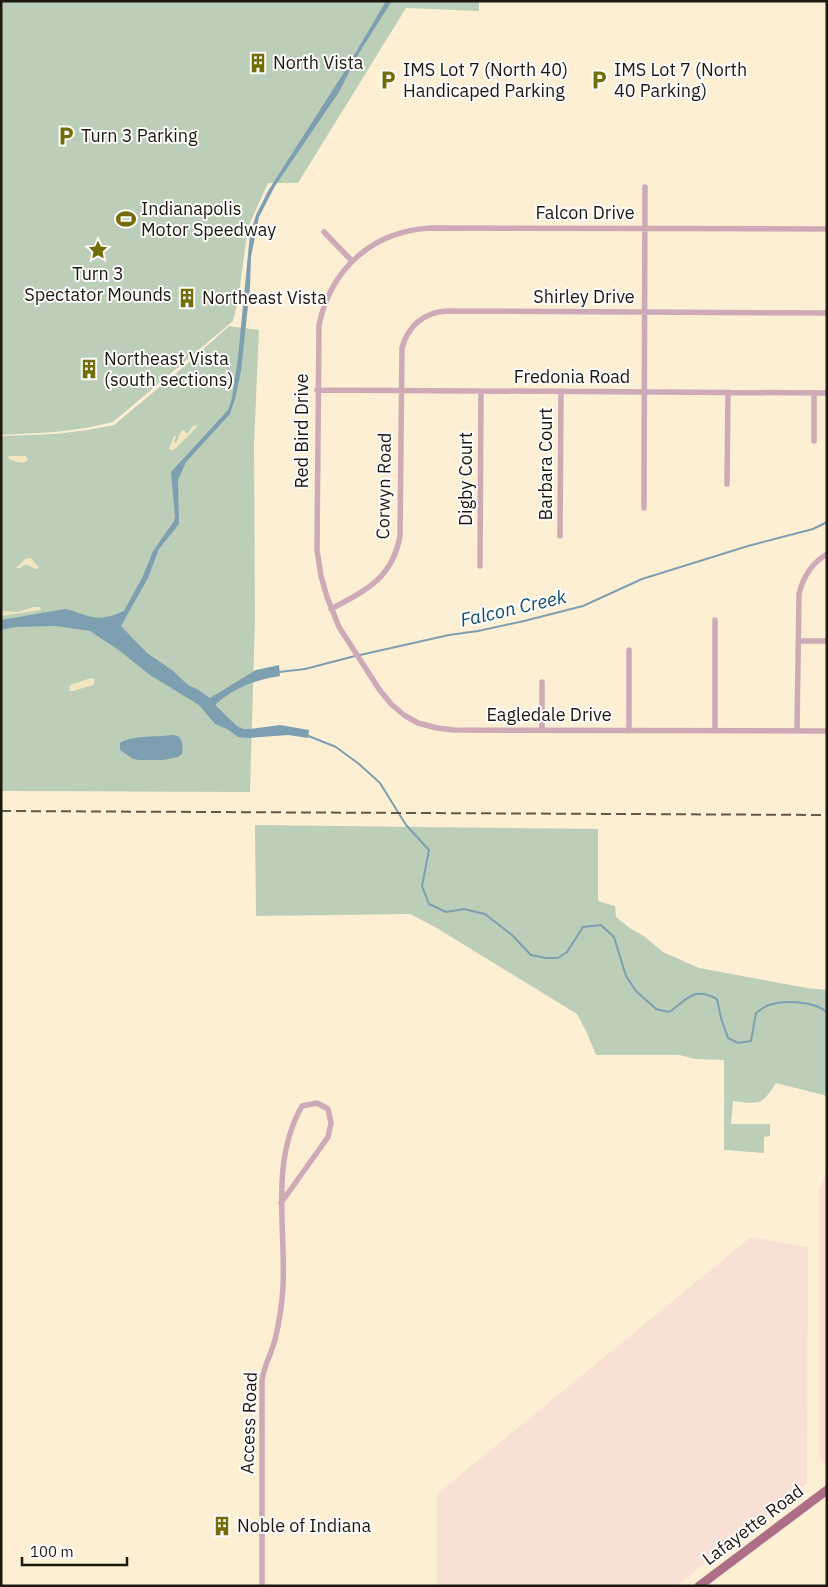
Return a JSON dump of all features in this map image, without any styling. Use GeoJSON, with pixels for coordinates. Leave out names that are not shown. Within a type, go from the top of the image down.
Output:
{"type":"FeatureCollection","features":[{"type":"Feature","properties":{"kind":"main road","name":"Lafayette Road"},"geometry":{"type":"LineString","coordinates":[[699,1586],[827,1490]]}},
{"type":"Feature","properties":{"kind":"street"},"geometry":{"type":"LineString","coordinates":[[644,508],[645,188]]}},
{"type":"Feature","properties":{"kind":"street","name":"Falcon Drive"},"geometry":{"type":"LineString","coordinates":[[352,261],[380,240],[402,232],[418,229],[827,229]]}},
{"type":"Feature","properties":{"kind":"street"},"geometry":{"type":"LineString","coordinates":[[324,232],[352,261]]}},
{"type":"Feature","properties":{"kind":"street","name":"Red Bird Drive"},"geometry":{"type":"LineString","coordinates":[[331,609],[323,585],[317,550],[318,333],[321,316],[332,286],[352,261]]}},
{"type":"Feature","properties":{"kind":"street","name":"Shirley Drive"},"geometry":{"type":"LineString","coordinates":[[401,391],[401,355],[405,338],[417,322],[434,313],[447,311],[827,313]]}},
{"type":"Feature","properties":{"kind":"street","name":"Fredonia Road"},"geometry":{"type":"LineString","coordinates":[[317,390],[827,393]]}},
{"type":"Feature","properties":{"kind":"street","name":"Corwyn Road"},"geometry":{"type":"LineString","coordinates":[[331,609],[377,582],[388,570],[398,549],[400,536],[401,391]]}},
{"type":"Feature","properties":{"kind":"street","name":"Digby Court"},"geometry":{"type":"LineString","coordinates":[[480,566],[481,391]]}},
{"type":"Feature","properties":{"kind":"street","name":"Barbara Court"},"geometry":{"type":"LineString","coordinates":[[560,536],[561,392]]}},
{"type":"Feature","properties":{"kind":"street"},"geometry":{"type":"LineString","coordinates":[[727,484],[728,392]]}},
{"type":"Feature","properties":{"kind":"street"},"geometry":{"type":"LineString","coordinates":[[814,393],[814,441]]}},
{"type":"Feature","properties":{"kind":"street"},"geometry":{"type":"LineString","coordinates":[[797,731],[798,600],[801,584],[810,568],[827,554]]}},
{"type":"Feature","properties":{"kind":"street","name":"Eagledale Drive"},"geometry":{"type":"LineString","coordinates":[[331,609],[339,627],[391,704],[404,715],[424,725],[450,730],[827,731]]}},
{"type":"Feature","properties":{"kind":"street"},"geometry":{"type":"LineString","coordinates":[[715,731],[716,620]]}},
{"type":"Feature","properties":{"kind":"street"},"geometry":{"type":"LineString","coordinates":[[798,641],[827,642]]}},
{"type":"Feature","properties":{"kind":"street"},"geometry":{"type":"LineString","coordinates":[[629,650],[629,731]]}},
{"type":"Feature","properties":{"kind":"street"},"geometry":{"type":"LineString","coordinates":[[542,682],[542,730]]}},
{"type":"Feature","properties":{"kind":"street","name":"Access Road"},"geometry":{"type":"LineString","coordinates":[[262,1586],[262,1380],[278,1326],[283,1287],[281,1203],[284,1156],[294,1119],[302,1106],[317,1103],[328,1109],[331,1123],[328,1137],[281,1203]]}},
{"type":"Feature","properties":{"kind":"shaded area"},"geometry":{"type":"Polygon","coordinates":[[[827,1171],[827,1463],[824,1465],[819,1455],[819,1191],[827,1171]]]}},
{"type":"Feature","properties":{"kind":"shaded area"},"geometry":{"type":"Polygon","coordinates":[[[751,1237],[808,1247],[807,1483],[676,1586],[437,1586],[437,1494],[751,1237]]]}},
{"type":"Feature","properties":{"kind":"green space","name":"Indianapolis Motor Speedway"},"geometry":{"type":"Polygon","coordinates":[[[1,1],[479,1],[479,11],[406,8],[298,183],[268,183],[248,227],[238,302],[233,321],[113,422],[55,432],[1,435],[1,1]]]}},
{"type":"Feature","properties":{"kind":"green space"},"geometry":{"type":"Polygon","coordinates":[[[229,326],[259,330],[254,444],[255,619],[250,792],[1,791],[1,436],[55,434],[114,425],[229,326]]]}},
{"type":"Feature","properties":{"kind":"green space"},"geometry":{"type":"Polygon","coordinates":[[[255,825],[598,829],[598,901],[615,906],[616,917],[663,952],[699,968],[827,990],[827,1096],[776,1083],[767,1096],[759,1102],[733,1101],[731,1124],[770,1124],[770,1136],[764,1137],[764,1153],[724,1150],[724,1060],[695,1059],[679,1055],[596,1055],[577,1014],[435,927],[410,914],[256,916],[255,825]]]}},
{"type":"Feature","properties":{"kind":"sand"},"geometry":{"type":"Polygon","coordinates":[[[197,425],[175,449],[169,449],[174,436],[176,436],[174,441],[176,443],[181,431],[184,430],[188,433],[193,426],[197,425]]]}},
{"type":"Feature","properties":{"kind":"sand"},"geometry":{"type":"Polygon","coordinates":[[[9,456],[26,456],[28,460],[26,462],[13,461],[8,458],[9,456]]]}},
{"type":"Feature","properties":{"kind":"sand"},"geometry":{"type":"Polygon","coordinates":[[[31,558],[39,568],[35,569],[26,564],[16,568],[25,559],[31,558]]]}},
{"type":"Feature","properties":{"kind":"sand"},"geometry":{"type":"Polygon","coordinates":[[[40,607],[41,610],[1,616],[3,611],[18,612],[40,607]]]}},
{"type":"Feature","properties":{"kind":"sand"},"geometry":{"type":"Polygon","coordinates":[[[91,678],[95,680],[93,685],[69,691],[70,685],[91,678]]]}},
{"type":"Feature","properties":{"kind":"water"},"geometry":{"type":"Polygon","coordinates":[[[386,1],[392,1],[359,53],[339,92],[275,186],[259,217],[251,257],[250,287],[241,371],[230,414],[186,462],[178,480],[179,524],[159,549],[148,578],[121,626],[147,653],[172,670],[188,685],[210,698],[256,670],[279,665],[280,676],[254,682],[238,689],[223,698],[216,706],[237,726],[244,729],[280,725],[309,730],[308,738],[288,735],[238,737],[227,729],[215,724],[199,705],[150,675],[120,651],[90,631],[56,626],[16,627],[1,630],[1,620],[65,609],[98,618],[124,611],[143,576],[153,551],[174,521],[171,472],[228,410],[232,398],[250,234],[256,215],[268,191],[343,74],[386,1]]]}},
{"type":"Feature","properties":{"kind":"water"},"geometry":{"type":"Polygon","coordinates":[[[178,736],[182,744],[182,754],[178,757],[163,760],[139,760],[133,759],[120,750],[120,743],[125,740],[178,736]]]}},
{"type":"Feature","properties":{"kind":"waterway","name":"Falcon Creek"},"geometry":{"type":"LineString","coordinates":[[360,655],[449,635],[524,621],[583,606],[642,579],[748,546],[813,529],[827,522]]}},
{"type":"Feature","properties":{"kind":"waterway","name":"Falcon Creek"},"geometry":{"type":"LineString","coordinates":[[279,672],[305,669],[355,656]]}},
{"type":"Feature","properties":{"kind":"waterway"},"geometry":{"type":"LineString","coordinates":[[306,735],[336,747],[380,783],[406,825],[429,850],[422,886],[429,904],[446,912],[464,909],[485,914],[512,935],[531,955],[546,958],[558,958],[567,952],[583,927],[601,925],[614,937],[626,976],[636,991],[656,1009],[669,1012],[691,996],[696,994],[709,995],[717,999],[728,1038],[738,1043],[751,1041],[756,1013],[767,1006],[783,1002],[799,1002],[821,1008],[827,1012]]}},
{"type":"Feature","properties":{"kind":"railway"},"geometry":{"type":"LineString","coordinates":[[1,811],[827,815]]}},
{"type":"Feature","properties":{"kind":"place","name":"North Vista"},"geometry":{"type":"Point","coordinates":[258,63]}},
{"type":"Feature","properties":{"kind":"place","name":"IMS Lot 7 (North 40) Handicaped Parking"},"geometry":{"type":"Point","coordinates":[388,80]}},
{"type":"Feature","properties":{"kind":"place","name":"IMS Lot 7 (North 40 Parking)"},"geometry":{"type":"Point","coordinates":[599,80]}},
{"type":"Feature","properties":{"kind":"place","name":"Turn 3 Parking"},"geometry":{"type":"Point","coordinates":[66,136]}},
{"type":"Feature","properties":{"kind":"place","name":"Indianapolis Motor Speedway"},"geometry":{"type":"Point","coordinates":[126,219]}},
{"type":"Feature","properties":{"kind":"place","name":"Turn 3 Spectator Mounds"},"geometry":{"type":"Point","coordinates":[98,250]}},
{"type":"Feature","properties":{"kind":"place","name":"Northeast Vista"},"geometry":{"type":"Point","coordinates":[187,298]}},
{"type":"Feature","properties":{"kind":"place","name":"Northeast Vista (south sections)"},"geometry":{"type":"Point","coordinates":[89,369]}},
{"type":"Feature","properties":{"kind":"place","name":"Noble of Indiana"},"geometry":{"type":"Point","coordinates":[222,1526]}}]}
